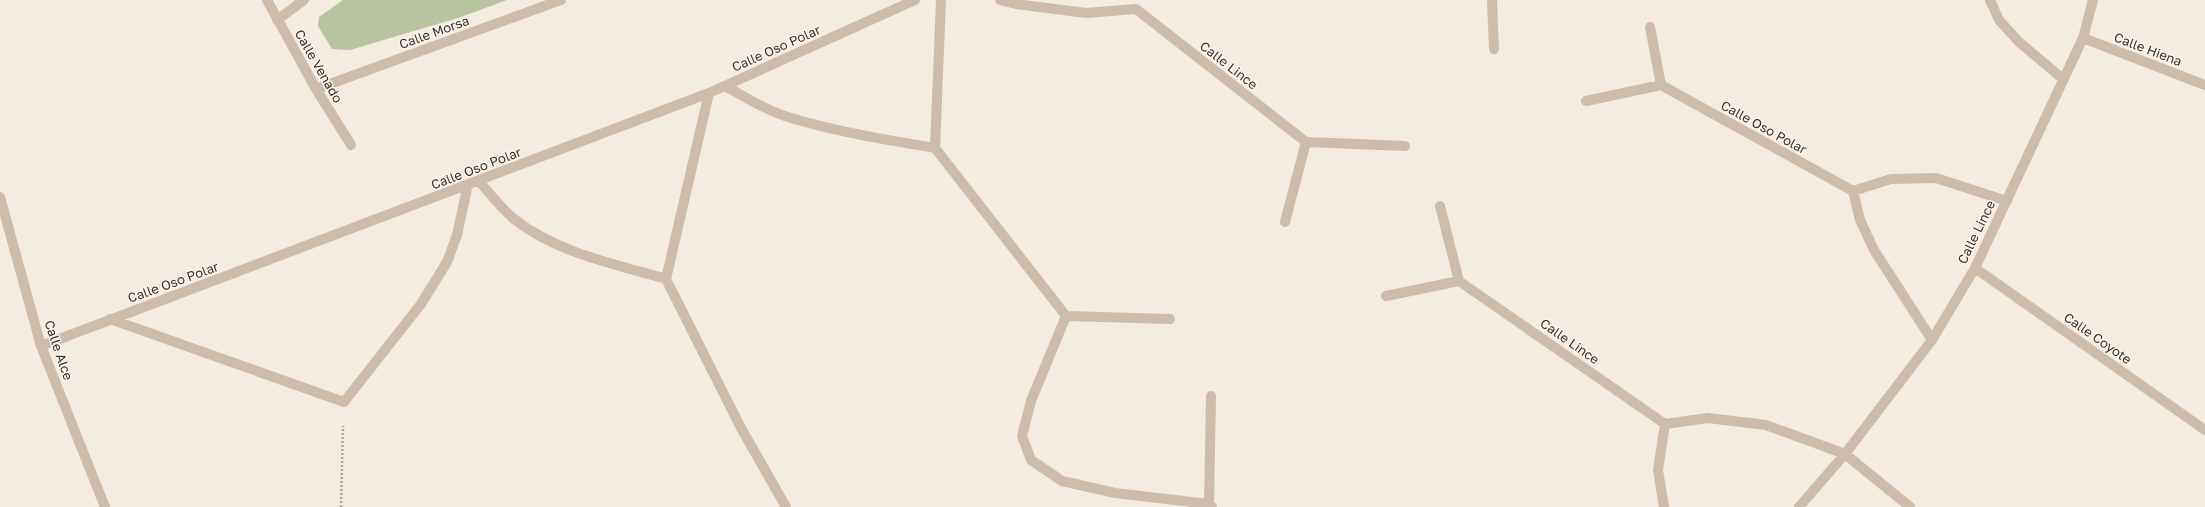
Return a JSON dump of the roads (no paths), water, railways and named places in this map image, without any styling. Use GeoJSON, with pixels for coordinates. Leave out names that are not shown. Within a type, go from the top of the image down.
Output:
{"type":"FeatureCollection","features":[{"type":"Feature","properties":{"kind":"street","name":"Calle Venado"},"geometry":{"type":"LineString","coordinates":[[267,0],[316,89],[351,145]]}},
{"type":"Feature","properties":{"kind":"street"},"geometry":{"type":"LineString","coordinates":[[277,20],[304,0]]}},
{"type":"Feature","properties":{"kind":"street","name":"Calle Morsa"},"geometry":{"type":"LineString","coordinates":[[316,89],[561,0]]}},
{"type":"Feature","properties":{"kind":"street","name":"Calle Oso Polar"},"geometry":{"type":"LineString","coordinates":[[41,346],[709,93],[915,0]]}},
{"type":"Feature","properties":{"kind":"street"},"geometry":{"type":"LineString","coordinates":[[941,0],[936,148],[1066,316]]}},
{"type":"Feature","properties":{"kind":"street"},"geometry":{"type":"LineString","coordinates":[[1000,0],[1016,4],[1086,13],[1136,10],[1138,0]]}},
{"type":"Feature","properties":{"kind":"street"},"geometry":{"type":"LineString","coordinates":[[1492,0],[1494,49]]}},
{"type":"Feature","properties":{"kind":"street"},"geometry":{"type":"LineString","coordinates":[[1990,0],[1999,20],[2019,42],[2063,79]]}},
{"type":"Feature","properties":{"kind":"street","name":"Calle Lince"},"geometry":{"type":"LineString","coordinates":[[1799,507],[1845,454],[1932,340],[1975,268],[2083,38],[2093,0]]}},
{"type":"Feature","properties":{"kind":"street","name":"Calle Lince"},"geometry":{"type":"LineString","coordinates":[[1136,10],[1306,142]]}},
{"type":"Feature","properties":{"kind":"street"},"geometry":{"type":"LineString","coordinates":[[1586,101],[1661,85],[1650,26]]}},
{"type":"Feature","properties":{"kind":"street","name":"Calle Hiena"},"geometry":{"type":"LineString","coordinates":[[2083,38],[2205,85]]}},
{"type":"Feature","properties":{"kind":"street","name":"Calle Oso Polar"},"geometry":{"type":"LineString","coordinates":[[1661,85],[1853,191]]}},
{"type":"Feature","properties":{"kind":"street"},"geometry":{"type":"LineString","coordinates":[[725,86],[761,106],[790,118],[871,137],[936,148]]}},
{"type":"Feature","properties":{"kind":"street"},"geometry":{"type":"LineString","coordinates":[[709,93],[666,279],[741,428],[786,507]]}},
{"type":"Feature","properties":{"kind":"street"},"geometry":{"type":"LineString","coordinates":[[1286,222],[1306,142],[1405,146]]}},
{"type":"Feature","properties":{"kind":"street"},"geometry":{"type":"LineString","coordinates":[[1932,340],[1874,250],[1860,220],[1853,191],[1891,179],[1936,178],[2007,201]]}},
{"type":"Feature","properties":{"kind":"street"},"geometry":{"type":"LineString","coordinates":[[479,181],[514,219],[539,236],[599,259],[666,279]]}},
{"type":"Feature","properties":{"kind":"street"},"geometry":{"type":"LineString","coordinates":[[110,319],[344,402],[420,304],[447,262],[457,235],[468,184]]}},
{"type":"Feature","properties":{"kind":"street","name":"Calle Alce"},"geometry":{"type":"LineString","coordinates":[[0,197],[41,346],[105,507]]}},
{"type":"Feature","properties":{"kind":"street"},"geometry":{"type":"LineString","coordinates":[[1386,296],[1459,281],[1440,206]]}},
{"type":"Feature","properties":{"kind":"street","name":"Calle Coyote"},"geometry":{"type":"LineString","coordinates":[[1975,268],[2205,430]]}},
{"type":"Feature","properties":{"kind":"street","name":"Calle Lince"},"geometry":{"type":"LineString","coordinates":[[1459,281],[1665,424]]}},
{"type":"Feature","properties":{"kind":"street"},"geometry":{"type":"LineString","coordinates":[[1066,316],[1170,320]]}},
{"type":"Feature","properties":{"kind":"street"},"geometry":{"type":"LineString","coordinates":[[1066,316],[1031,401],[1022,436],[1030,460],[1062,481],[1115,493],[1211,505],[1211,396]]}},
{"type":"Feature","properties":{"kind":"street"},"geometry":{"type":"LineString","coordinates":[[1664,507],[1658,470],[1665,424],[1708,418],[1766,425],[1845,454],[1910,507]]}}]}
